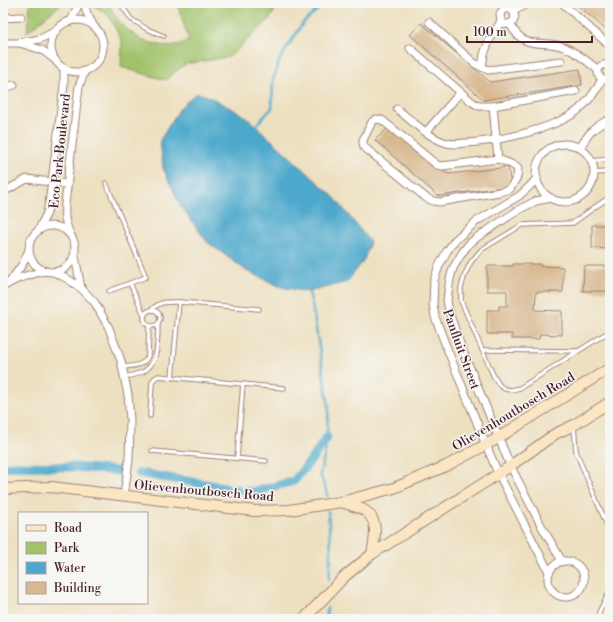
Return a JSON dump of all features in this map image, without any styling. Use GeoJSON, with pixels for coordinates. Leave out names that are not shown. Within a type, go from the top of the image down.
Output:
{"type":"FeatureCollection","features":[{"type":"Feature","properties":{"kind":"main road","name":"Olievenhoutbosch Road"},"geometry":{"type":"LineString","coordinates":[[3,489],[52,487],[255,511],[289,510],[341,502],[394,488],[446,466],[498,438],[610,368]]}},
{"type":"Feature","properties":{"kind":"main road"},"geometry":{"type":"LineString","coordinates":[[304,619],[344,577],[372,554],[498,474],[555,434],[574,425],[610,402]]}},
{"type":"Feature","properties":{"kind":"main road"},"geometry":{"type":"LineString","coordinates":[[341,502],[362,509],[367,512],[371,518],[375,526],[372,554]]}},
{"type":"Feature","properties":{"kind":"street"},"geometry":{"type":"LineString","coordinates":[[71,21],[79,3]]}},
{"type":"Feature","properties":{"kind":"street"},"geometry":{"type":"LineString","coordinates":[[85,3],[86,11],[92,25]]}},
{"type":"Feature","properties":{"kind":"street"},"geometry":{"type":"LineString","coordinates":[[513,11],[530,3]]}},
{"type":"Feature","properties":{"kind":"street"},"geometry":{"type":"LineString","coordinates":[[562,3],[610,46]]}},
{"type":"Feature","properties":{"kind":"street"},"geometry":{"type":"LineString","coordinates":[[607,3],[610,6]]}},
{"type":"Feature","properties":{"kind":"street"},"geometry":{"type":"LineString","coordinates":[[482,68],[486,47],[501,21],[500,14],[507,8],[515,14],[515,20],[510,24],[505,24],[501,21]]}},
{"type":"Feature","properties":{"kind":"street"},"geometry":{"type":"LineString","coordinates":[[3,18],[21,17]]}},
{"type":"Feature","properties":{"kind":"street"},"geometry":{"type":"LineString","coordinates":[[3,43],[18,43],[40,39],[71,21],[79,20],[92,25],[98,31],[102,38],[103,46],[102,54],[98,62],[85,71],[78,72],[64,68],[42,50],[18,43]]}},
{"type":"Feature","properties":{"kind":"street"},"geometry":{"type":"LineString","coordinates":[[429,22],[474,63],[488,70],[561,61]]}},
{"type":"Feature","properties":{"kind":"street"},"geometry":{"type":"LineString","coordinates":[[510,24],[518,36],[524,40],[531,43],[563,46],[571,50],[598,70]]}},
{"type":"Feature","properties":{"kind":"street"},"geometry":{"type":"LineString","coordinates":[[56,31],[52,45],[52,53],[56,60]]}},
{"type":"Feature","properties":{"kind":"street"},"geometry":{"type":"LineString","coordinates":[[410,48],[460,93],[479,106],[493,106],[576,91]]}},
{"type":"Feature","properties":{"kind":"street"},"geometry":{"type":"LineString","coordinates":[[397,109],[437,140],[445,143],[471,143],[496,140],[545,127],[575,113],[588,101],[606,79],[598,76],[598,70],[605,65],[610,66]]}},
{"type":"Feature","properties":{"kind":"street","name":"Eco Park Boulevard"},"geometry":{"type":"LineString","coordinates":[[38,231],[47,213],[52,183],[64,85],[64,68]]}},
{"type":"Feature","properties":{"kind":"street","name":"Eco Park Boulevard"},"geometry":{"type":"LineString","coordinates":[[70,234],[64,218],[67,184],[79,86],[85,71]]}},
{"type":"Feature","properties":{"kind":"street"},"geometry":{"type":"LineString","coordinates":[[3,88],[14,85]]}},
{"type":"Feature","properties":{"kind":"street"},"geometry":{"type":"LineString","coordinates":[[426,132],[460,93]]}},
{"type":"Feature","properties":{"kind":"street"},"geometry":{"type":"LineString","coordinates":[[493,106],[498,159]]}},
{"type":"Feature","properties":{"kind":"street"},"geometry":{"type":"LineString","coordinates":[[379,119],[437,165],[442,166],[498,159],[511,164],[518,169],[517,177],[510,189],[440,202],[433,201],[425,197],[364,147],[363,143],[372,122],[379,119]]}},
{"type":"Feature","properties":{"kind":"street"},"geometry":{"type":"LineString","coordinates":[[580,148],[592,130],[610,119]]}},
{"type":"Feature","properties":{"kind":"street"},"geometry":{"type":"LineString","coordinates":[[551,198],[544,193],[540,186],[536,169],[539,160],[545,152],[552,147],[561,144],[580,148],[591,161],[594,173]]}},
{"type":"Feature","properties":{"kind":"street","name":"Panfluit Street"},"geometry":{"type":"LineString","coordinates":[[562,561],[542,527],[510,465],[498,438],[460,344],[449,312],[447,300],[453,268],[468,245],[476,238],[536,201],[551,198],[559,201],[577,199],[590,187],[594,173]]}},
{"type":"Feature","properties":{"kind":"street","name":"Panfluit Street"},"geometry":{"type":"LineString","coordinates":[[537,178],[520,196],[477,220],[455,240],[439,266],[434,280],[433,304],[435,317],[446,346],[498,474],[549,572]]}},
{"type":"Feature","properties":{"kind":"street"},"geometry":{"type":"LineString","coordinates":[[3,192],[27,179],[67,184]]}},
{"type":"Feature","properties":{"kind":"street"},"geometry":{"type":"LineString","coordinates":[[6,285],[22,265],[29,250],[33,236],[38,231],[46,227],[55,226],[63,228],[70,234],[74,241],[76,248],[75,256],[81,288]]}},
{"type":"Feature","properties":{"kind":"street"},"geometry":{"type":"LineString","coordinates":[[29,250],[34,263],[39,268],[54,272],[81,288],[95,303],[109,328],[123,367],[128,395],[130,420],[129,460],[124,496]]}},
{"type":"Feature","properties":{"kind":"street"},"geometry":{"type":"LineString","coordinates":[[54,272],[67,267],[75,256]]}},
{"type":"Feature","properties":{"kind":"street"},"geometry":{"type":"LineString","coordinates":[[6,285],[27,275],[46,271]]}},
{"type":"Feature","properties":{"kind":"street"},"geometry":{"type":"LineString","coordinates":[[568,560],[574,562],[582,570],[584,576],[582,588],[572,596],[560,596],[555,593],[548,584],[549,572],[552,567],[556,563],[562,561],[568,560]]}},
{"type":"Feature","properties":{"kind":"lane"},"geometry":{"type":"LineString","coordinates":[[120,3],[131,19],[147,29],[164,36]]}},
{"type":"Feature","properties":{"kind":"lane"},"geometry":{"type":"LineString","coordinates":[[591,161],[610,160]]}},
{"type":"Feature","properties":{"kind":"lane"},"geometry":{"type":"LineString","coordinates":[[594,173],[610,172]]}},
{"type":"Feature","properties":{"kind":"lane"},"geometry":{"type":"LineString","coordinates":[[106,183],[146,277],[109,291]]}},
{"type":"Feature","properties":{"kind":"lane"},"geometry":{"type":"LineString","coordinates":[[610,198],[573,223],[522,225],[481,250],[471,262],[465,274],[461,288],[461,301],[482,350],[494,377],[500,386],[505,389],[511,390],[520,388],[610,331]]}},
{"type":"Feature","properties":{"kind":"lane"},"geometry":{"type":"LineString","coordinates":[[130,283],[144,315],[144,322],[149,326],[156,326],[158,324]]}},
{"type":"Feature","properties":{"kind":"lane"},"geometry":{"type":"LineString","coordinates":[[144,315],[148,310],[151,310],[161,302],[178,302],[259,309]]}},
{"type":"Feature","properties":{"kind":"lane"},"geometry":{"type":"LineString","coordinates":[[172,378],[178,302]]}},
{"type":"Feature","properties":{"kind":"lane"},"geometry":{"type":"LineString","coordinates":[[125,377],[143,372],[155,360],[157,354],[158,324],[160,317],[157,312],[151,310]]}},
{"type":"Feature","properties":{"kind":"lane"},"geometry":{"type":"LineString","coordinates":[[123,367],[140,364],[147,360],[149,326]]}},
{"type":"Feature","properties":{"kind":"lane"},"geometry":{"type":"LineString","coordinates":[[482,350],[579,351]]}},
{"type":"Feature","properties":{"kind":"lane"},"geometry":{"type":"LineString","coordinates":[[150,416],[152,382],[154,378],[158,376],[284,388]]}},
{"type":"Feature","properties":{"kind":"lane"},"geometry":{"type":"LineString","coordinates":[[237,458],[243,384]]}},
{"type":"Feature","properties":{"kind":"lane"},"geometry":{"type":"LineString","coordinates":[[574,425],[576,451],[610,532]]}},
{"type":"Feature","properties":{"kind":"lane"},"geometry":{"type":"LineString","coordinates":[[152,451],[266,460]]}},
{"type":"Feature","properties":{"kind":"lane"},"geometry":{"type":"LineString","coordinates":[[599,619],[599,612],[610,591]]}},
{"type":"Feature","properties":{"kind":"green space"},"geometry":{"type":"Polygon","coordinates":[[[30,3],[70,3],[60,5],[27,32],[30,3]]]}},
{"type":"Feature","properties":{"kind":"green space"},"geometry":{"type":"Polygon","coordinates":[[[90,3],[109,3],[114,15],[124,27],[143,41],[169,47],[189,41],[177,3],[279,3],[269,20],[229,57],[185,64],[165,80],[121,67],[122,41],[108,15],[90,3]]]}},
{"type":"Feature","properties":{"kind":"water"},"geometry":{"type":"Polygon","coordinates":[[[196,93],[208,96],[245,116],[334,197],[370,242],[364,260],[347,282],[309,292],[281,287],[247,271],[207,242],[180,205],[163,168],[160,140],[180,108],[196,93]]]}},
{"type":"Feature","properties":{"kind":"building"},"geometry":{"type":"Polygon","coordinates":[[[575,3],[600,3],[610,12],[610,33],[575,3]]]}},
{"type":"Feature","properties":{"kind":"building"},"geometry":{"type":"Polygon","coordinates":[[[421,23],[490,82],[580,69],[582,85],[484,100],[410,35],[421,23]]]}},
{"type":"Feature","properties":{"kind":"building"},"geometry":{"type":"Polygon","coordinates":[[[389,127],[440,170],[449,174],[508,167],[511,186],[438,196],[375,140],[389,127]]]}},
{"type":"Feature","properties":{"kind":"building"},"geometry":{"type":"Polygon","coordinates":[[[592,225],[610,225],[610,249],[592,248],[592,225]]]}},
{"type":"Feature","properties":{"kind":"building"},"geometry":{"type":"Polygon","coordinates":[[[513,264],[540,264],[540,266],[563,267],[563,292],[536,292],[535,310],[562,311],[562,335],[540,334],[539,339],[512,339],[512,334],[487,334],[487,310],[499,310],[499,306],[507,306],[507,291],[487,291],[487,266],[513,266],[513,264]]]}},
{"type":"Feature","properties":{"kind":"building"},"geometry":{"type":"Polygon","coordinates":[[[584,266],[610,266],[610,291],[583,291],[584,266]]]}},
{"type":"Feature","properties":{"kind":"waterway"},"geometry":{"type":"LineString","coordinates":[[255,128],[272,108],[273,80],[280,59],[303,23],[325,3]]}},
{"type":"Feature","properties":{"kind":"waterway"},"geometry":{"type":"LineString","coordinates":[[308,289],[312,304],[329,408],[325,453],[320,474],[327,496]]}},
{"type":"Feature","properties":{"kind":"waterway"},"geometry":{"type":"LineString","coordinates":[[139,473],[252,492],[294,481],[327,437]]}},
{"type":"Feature","properties":{"kind":"waterway"},"geometry":{"type":"LineString","coordinates":[[3,467],[75,467],[118,471]]}},
{"type":"Feature","properties":{"kind":"waterway"},"geometry":{"type":"LineString","coordinates":[[328,511],[331,549],[329,579]]}},
{"type":"Feature","properties":{"kind":"waterway"},"geometry":{"type":"LineString","coordinates":[[326,619],[327,608]]}}]}
